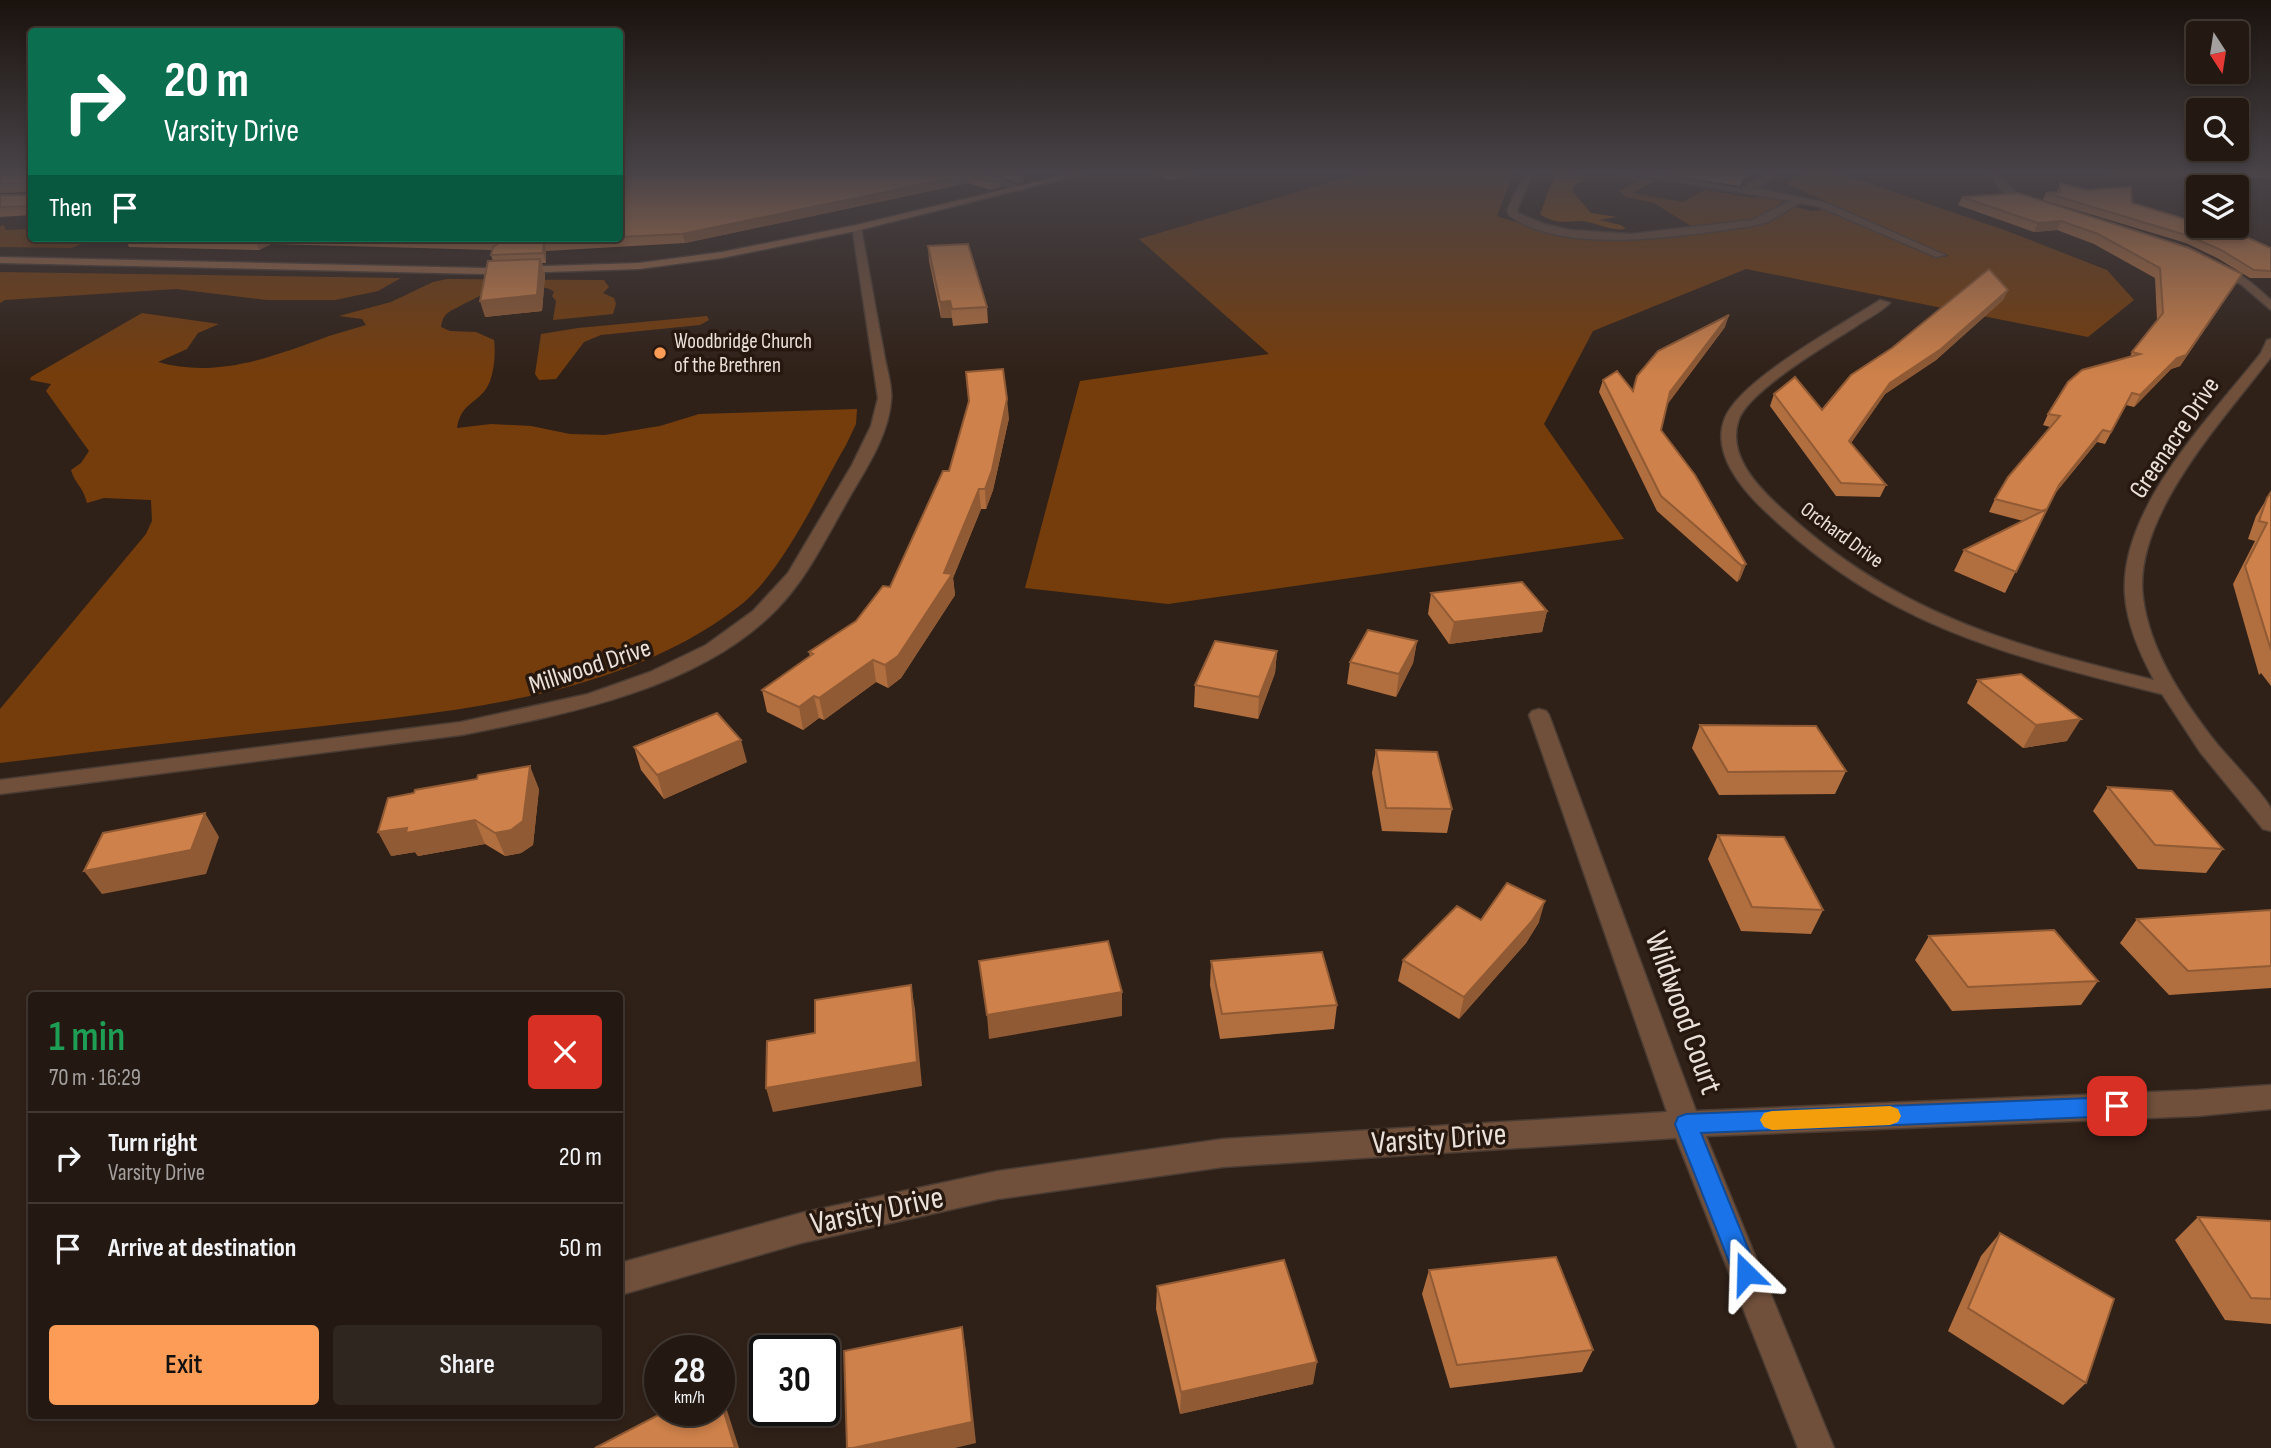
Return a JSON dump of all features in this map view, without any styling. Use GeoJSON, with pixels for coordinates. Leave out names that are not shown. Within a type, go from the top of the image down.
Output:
{"type":"FeatureCollection","features":[{"type":"Feature","properties":{"kind":"main road"},"geometry":{"type":"LineString","coordinates":[[0,260],[459,271],[569,271],[694,260],[802,239]]}},
{"type":"Feature","properties":{"kind":"street","name":"Millwood Drive"},"geometry":{"type":"LineString","coordinates":[[0,788],[364,743],[490,723],[566,705],[632,684],[686,662],[727,639],[760,615],[795,578],[871,446],[881,421],[885,398],[858,239]]}},
{"type":"Feature","properties":{"kind":"street"},"geometry":{"type":"LineString","coordinates":[[1902,239],[1940,255]]}},
{"type":"Feature","properties":{"kind":"street"},"geometry":{"type":"LineString","coordinates":[[2207,262],[2246,283],[2271,306]]}},
{"type":"Feature","properties":{"kind":"street","name":"Orchard Drive"},"geometry":{"type":"LineString","coordinates":[[1885,303],[1801,357],[1742,401],[1733,413],[1728,430],[1729,445],[1736,465],[1757,494],[1787,524],[1827,556],[1921,613],[2008,648],[2170,690]]}},
{"type":"Feature","properties":{"kind":"street","name":"Greenacre Drive"},"geometry":{"type":"LineString","coordinates":[[2271,343],[2267,354],[2172,480],[2155,508],[2140,548],[2134,596],[2146,640],[2170,690],[2219,763],[2271,823]]}},
{"type":"Feature","properties":{"kind":"street","name":"Wildwood Court"},"geometry":{"type":"LineString","coordinates":[[1539,715],[1686,1124],[1816,1448]]}},
{"type":"Feature","properties":{"kind":"street","name":"Varsity Drive"},"geometry":{"type":"LineString","coordinates":[[623,1278],[802,1228],[998,1185],[1223,1153],[1686,1124],[2198,1103],[2271,1097]]}},
{"type":"Feature","properties":{"kind":"shaded area"},"geometry":{"type":"Polygon","coordinates":[[[0,239],[28,239],[28,242],[88,242],[71,248],[0,247],[0,239]]]}},
{"type":"Feature","properties":{"kind":"shaded area"},"geometry":{"type":"Polygon","coordinates":[[[1139,239],[1897,239],[1941,257],[1949,256],[1910,239],[2026,239],[2107,270],[2134,300],[2088,337],[1746,269],[1593,331],[1544,424],[1624,539],[1168,604],[1025,588],[1080,381],[1269,354],[1139,239]]]}},
{"type":"Feature","properties":{"kind":"shaded area"},"geometry":{"type":"Polygon","coordinates":[[[0,272],[401,278],[378,291],[335,300],[267,300],[176,289],[5,300],[0,303],[0,272]]]}},
{"type":"Feature","properties":{"kind":"shaded area"},"geometry":{"type":"Polygon","coordinates":[[[447,279],[604,280],[609,287],[603,293],[614,298],[616,304],[613,314],[553,320],[556,301],[552,296],[554,292],[542,287],[523,287],[488,292],[447,314],[441,327],[450,331],[476,332],[494,340],[495,345],[489,384],[465,409],[457,428],[491,424],[531,426],[570,434],[605,435],[660,426],[699,414],[857,409],[856,424],[811,509],[770,575],[754,593],[690,639],[638,663],[583,682],[526,697],[409,716],[0,763],[0,709],[146,534],[152,521],[151,500],[104,498],[87,503],[71,470],[81,463],[89,451],[46,391],[51,384],[30,380],[31,377],[142,313],[219,324],[198,333],[187,349],[158,362],[180,367],[224,367],[288,351],[366,325],[362,319],[339,316],[391,302],[433,282],[447,279]]]}},
{"type":"Feature","properties":{"kind":"shaded area"},"geometry":{"type":"Polygon","coordinates":[[[707,316],[709,320],[700,325],[601,335],[584,342],[556,379],[539,380],[535,374],[541,334],[707,316]]]}},
{"type":"Feature","properties":{"kind":"building"},"geometry":{"type":"Polygon","coordinates":[[[2106,239],[2160,239],[2189,248],[2242,274],[2186,355],[2177,358],[2140,395],[2132,393],[2111,432],[2103,430],[2059,485],[2047,509],[2042,511],[1995,499],[2008,477],[2060,416],[2048,414],[2068,382],[2082,370],[2140,354],[2132,352],[2163,313],[2160,268],[2106,239]]]}},
{"type":"Feature","properties":{"kind":"building"},"geometry":{"type":"Polygon","coordinates":[[[2195,239],[2250,239],[2271,248],[2271,271],[2254,270],[2221,250],[2195,239]]]}},
{"type":"Feature","properties":{"kind":"building"},"geometry":{"type":"Polygon","coordinates":[[[500,242],[544,242],[543,253],[491,255],[493,247],[500,242]]]}},
{"type":"Feature","properties":{"kind":"building"},"geometry":{"type":"Polygon","coordinates":[[[968,244],[987,307],[952,309],[950,301],[940,302],[928,246],[968,244]]]}},
{"type":"Feature","properties":{"kind":"building"},"geometry":{"type":"Polygon","coordinates":[[[540,259],[537,295],[480,301],[488,261],[540,259]]]}},
{"type":"Feature","properties":{"kind":"building"},"geometry":{"type":"Polygon","coordinates":[[[1989,269],[2008,290],[1941,349],[1890,383],[1849,441],[1886,485],[1841,483],[1774,394],[1795,377],[1822,410],[1851,375],[1892,348],[1989,269]]]}},
{"type":"Feature","properties":{"kind":"building"},"geometry":{"type":"Polygon","coordinates":[[[1729,315],[1670,392],[1661,430],[1695,475],[1746,564],[1742,566],[1661,496],[1603,380],[1617,371],[1633,391],[1637,376],[1658,351],[1729,315]]]}},
{"type":"Feature","properties":{"kind":"building"},"geometry":{"type":"Polygon","coordinates":[[[1003,369],[1007,399],[992,470],[985,489],[979,489],[944,573],[952,574],[898,656],[885,665],[873,660],[819,698],[814,696],[799,707],[762,690],[813,654],[809,652],[856,621],[883,586],[890,587],[943,471],[949,471],[969,401],[966,372],[1003,369]]]}},
{"type":"Feature","properties":{"kind":"building"},"geometry":{"type":"Polygon","coordinates":[[[2271,492],[2271,650],[2245,566],[2267,523],[2259,521],[2271,492]]]}},
{"type":"Feature","properties":{"kind":"building"},"geometry":{"type":"Polygon","coordinates":[[[2047,509],[2016,572],[1964,550],[2047,509]]]}},
{"type":"Feature","properties":{"kind":"building"},"geometry":{"type":"Polygon","coordinates":[[[1522,582],[1547,611],[1454,622],[1431,593],[1522,582]]]}},
{"type":"Feature","properties":{"kind":"building"},"geometry":{"type":"Polygon","coordinates":[[[1368,630],[1417,641],[1399,674],[1350,662],[1368,630]]]}},
{"type":"Feature","properties":{"kind":"building"},"geometry":{"type":"Polygon","coordinates":[[[1215,641],[1277,651],[1259,697],[1195,685],[1215,641]]]}},
{"type":"Feature","properties":{"kind":"building"},"geometry":{"type":"Polygon","coordinates":[[[2021,674],[2081,719],[2036,725],[1978,680],[2021,674]]]}},
{"type":"Feature","properties":{"kind":"building"},"geometry":{"type":"Polygon","coordinates":[[[717,713],[741,740],[657,775],[634,747],[717,713]]]}},
{"type":"Feature","properties":{"kind":"building"},"geometry":{"type":"Polygon","coordinates":[[[1700,725],[1816,726],[1846,771],[1728,772],[1700,725]]]}},
{"type":"Feature","properties":{"kind":"building"},"geometry":{"type":"Polygon","coordinates":[[[1376,750],[1437,752],[1452,809],[1386,808],[1376,750]]]}},
{"type":"Feature","properties":{"kind":"building"},"geometry":{"type":"Polygon","coordinates":[[[530,766],[523,821],[511,830],[495,833],[475,820],[406,833],[407,828],[378,832],[388,798],[414,793],[415,790],[477,779],[478,775],[530,766]]]}},
{"type":"Feature","properties":{"kind":"building"},"geometry":{"type":"Polygon","coordinates":[[[2108,787],[2172,791],[2223,849],[2155,845],[2108,787]]]}},
{"type":"Feature","properties":{"kind":"building"},"geometry":{"type":"Polygon","coordinates":[[[205,813],[191,850],[84,871],[103,833],[205,813]]]}},
{"type":"Feature","properties":{"kind":"building"},"geometry":{"type":"Polygon","coordinates":[[[1718,835],[1784,837],[1823,910],[1752,907],[1718,835]]]}},
{"type":"Feature","properties":{"kind":"building"},"geometry":{"type":"Polygon","coordinates":[[[1507,883],[1545,901],[1532,921],[1464,997],[1403,960],[1457,906],[1481,920],[1507,883]]]}},
{"type":"Feature","properties":{"kind":"building"},"geometry":{"type":"Polygon","coordinates":[[[2271,910],[2271,966],[2188,971],[2137,919],[2271,910]]]}},
{"type":"Feature","properties":{"kind":"building"},"geometry":{"type":"Polygon","coordinates":[[[2054,930],[2098,981],[1968,987],[1929,936],[2054,930]]]}},
{"type":"Feature","properties":{"kind":"building"},"geometry":{"type":"Polygon","coordinates":[[[1108,941],[1122,992],[987,1015],[979,961],[1108,941]]]}},
{"type":"Feature","properties":{"kind":"building"},"geometry":{"type":"Polygon","coordinates":[[[1322,952],[1337,1005],[1222,1014],[1211,961],[1322,952]]]}},
{"type":"Feature","properties":{"kind":"building"},"geometry":{"type":"Polygon","coordinates":[[[911,985],[917,1062],[766,1088],[767,1041],[815,1033],[815,1000],[911,985]]]}},
{"type":"Feature","properties":{"kind":"building"},"geometry":{"type":"Polygon","coordinates":[[[2198,1217],[2271,1221],[2271,1299],[2251,1298],[2198,1217]]]}},
{"type":"Feature","properties":{"kind":"building"},"geometry":{"type":"Polygon","coordinates":[[[2000,1233],[2114,1299],[2086,1383],[1968,1308],[2000,1233]]]}},
{"type":"Feature","properties":{"kind":"building"},"geometry":{"type":"Polygon","coordinates":[[[1556,1257],[1593,1350],[1457,1365],[1429,1270],[1556,1257]]]}},
{"type":"Feature","properties":{"kind":"building"},"geometry":{"type":"Polygon","coordinates":[[[1284,1260],[1317,1362],[1181,1392],[1157,1286],[1284,1260]]]}},
{"type":"Feature","properties":{"kind":"building"},"geometry":{"type":"Polygon","coordinates":[[[962,1327],[972,1422],[847,1448],[844,1351],[962,1327]]]}},
{"type":"Feature","properties":{"kind":"building"},"geometry":{"type":"Polygon","coordinates":[[[644,1422],[644,1426],[728,1426],[735,1448],[595,1448],[644,1422]]]}},
{"type":"Feature","properties":{"kind":"slow traffic"},"geometry":{"type":"LineString","coordinates":[[1772,1120],[1890,1116]]}},
{"type":"Feature","properties":{"kind":"place","name":"Woodbridge Church of the Brethren"},"geometry":{"type":"Point","coordinates":[660,353]}},
{"type":"Feature","properties":{"kind":"route"},"geometry":{"type":"LineString","coordinates":[[1746,1273],[1686,1124],[2117,1106]]}}]}
